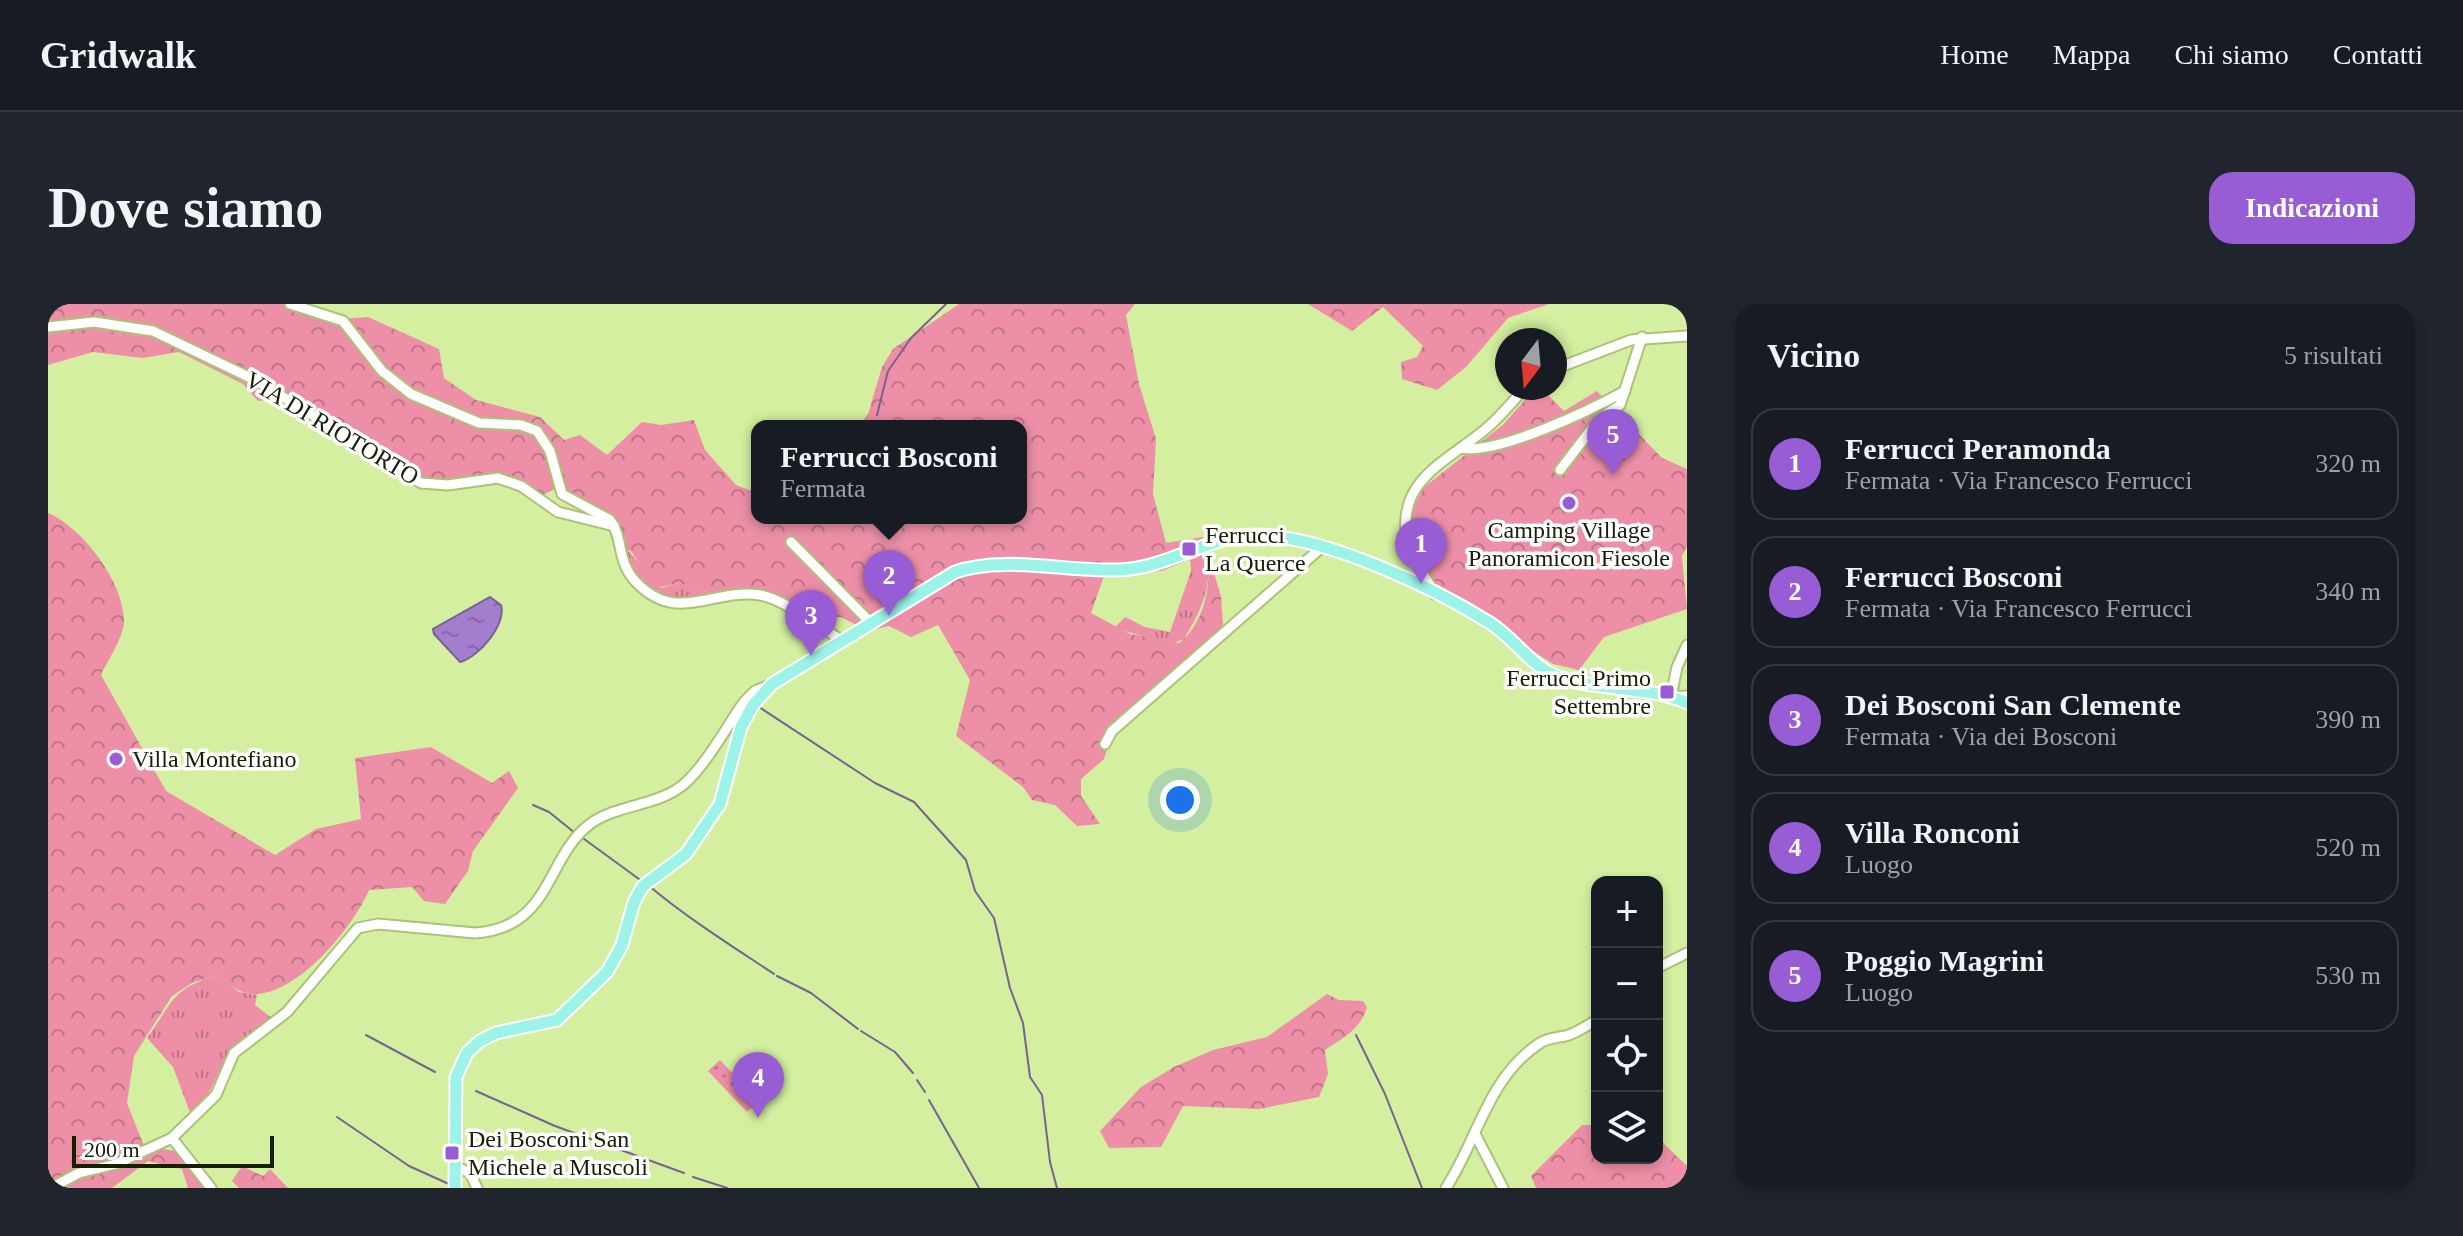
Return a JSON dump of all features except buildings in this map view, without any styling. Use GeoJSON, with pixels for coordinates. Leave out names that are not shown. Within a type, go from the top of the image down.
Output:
{"type":"FeatureCollection","features":[{"type":"Feature","properties":{"kind":"main road"},"geometry":{"type":"LineString","coordinates":[[455,1186],[456,1077],[467,1053],[487,1037],[550,1023],[571,1010],[613,965],[645,883],[686,854],[722,801],[741,727],[753,705],[772,684],[949,575],[972,567],[1133,570],[1251,536],[1322,547],[1388,571],[1488,622],[1536,663],[1557,676],[1671,697],[1687,703]]}},
{"type":"Feature","properties":{"kind":"street"},"geometry":{"type":"LineString","coordinates":[[290,304],[343,321],[390,379],[411,394],[479,423],[521,425],[537,431],[550,451],[562,494],[605,517],[614,526],[625,567],[657,598],[680,605],[729,595],[764,596],[841,640]]}},
{"type":"Feature","properties":{"kind":"street","name":"VIA DI RIOTORTO"},"geometry":{"type":"LineString","coordinates":[[48,327],[94,322],[153,331],[252,378],[421,483],[448,485],[498,478],[521,486],[558,512],[614,526]]}},
{"type":"Feature","properties":{"kind":"street"},"geometry":{"type":"LineString","coordinates":[[1567,365],[1642,337],[1687,336]]}},
{"type":"Feature","properties":{"kind":"street"},"geometry":{"type":"LineString","coordinates":[[1560,470],[1600,418],[1618,407],[1642,337]]}},
{"type":"Feature","properties":{"kind":"street"},"geometry":{"type":"LineString","coordinates":[[1461,448],[1476,451],[1562,424],[1625,391]]}},
{"type":"Feature","properties":{"kind":"street"},"geometry":{"type":"LineString","coordinates":[[1434,594],[1411,555],[1405,511],[1423,479],[1489,427],[1514,400]]}},
{"type":"Feature","properties":{"kind":"street"},"geometry":{"type":"LineString","coordinates":[[791,542],[871,623]]}},
{"type":"Feature","properties":{"kind":"street"},"geometry":{"type":"LineString","coordinates":[[1105,744],[1112,731],[1322,547]]}},
{"type":"Feature","properties":{"kind":"street"},"geometry":{"type":"LineString","coordinates":[[1687,645],[1677,667],[1671,697],[1687,696]]}},
{"type":"Feature","properties":{"kind":"street"},"geometry":{"type":"LineString","coordinates":[[51,1188],[79,1173],[116,1164],[172,1138],[216,1095],[234,1053],[287,1012],[349,934],[367,925],[475,933],[509,924],[537,901],[580,836],[598,820],[663,797],[684,785],[744,702],[755,691],[772,684]]}},
{"type":"Feature","properties":{"kind":"street"},"geometry":{"type":"LineString","coordinates":[[1663,965],[1687,953]]}},
{"type":"Feature","properties":{"kind":"street"},"geometry":{"type":"LineString","coordinates":[[1446,1188],[1475,1134],[1483,1110],[1523,1058],[1548,1039],[1567,1036],[1591,1023]]}},
{"type":"Feature","properties":{"kind":"street"},"geometry":{"type":"LineString","coordinates":[[1475,1134],[1503,1188]]}},
{"type":"Feature","properties":{"kind":"street"},"geometry":{"type":"LineString","coordinates":[[172,1138],[211,1188]]}},
{"type":"Feature","properties":{"kind":"street"},"geometry":{"type":"LineString","coordinates":[[455,1166],[470,1173],[477,1188]]}},
{"type":"Feature","properties":{"kind":"green space"},"geometry":{"type":"Polygon","coordinates":[[[48,304],[284,304],[327,320],[368,317],[439,349],[444,378],[476,400],[540,417],[564,440],[580,435],[607,455],[642,422],[661,425],[694,420],[705,450],[736,485],[751,491],[751,524],[1027,524],[1027,420],[863,420],[868,414],[882,367],[893,349],[959,304],[1135,304],[1126,315],[1139,384],[1156,439],[1153,494],[1166,543],[1203,537],[1221,596],[1224,638],[1111,737],[1104,759],[1081,779],[1081,796],[1100,824],[1077,826],[1055,805],[1032,800],[1023,787],[956,736],[970,680],[938,625],[911,637],[889,626],[868,631],[841,617],[817,618],[766,595],[717,595],[679,583],[656,588],[631,551],[621,549],[612,518],[569,496],[561,486],[541,496],[499,474],[444,482],[419,478],[287,397],[258,401],[243,384],[179,352],[143,358],[93,352],[48,365],[48,304]],[[1206,553],[1161,571],[1104,576],[1091,613],[1130,634],[1179,643],[1188,635],[1200,614],[1208,577],[1206,553]]]}},
{"type":"Feature","properties":{"kind":"green space"},"geometry":{"type":"Polygon","coordinates":[[[1308,304],[1549,304],[1508,318],[1499,328],[1495,328],[1495,333],[1466,367],[1437,390],[1402,379],[1401,362],[1417,357],[1423,346],[1383,307],[1352,331],[1308,304]]]}},
{"type":"Feature","properties":{"kind":"green space"},"geometry":{"type":"Polygon","coordinates":[[[1597,391],[1662,458],[1687,469],[1687,547],[1682,556],[1687,609],[1604,637],[1579,670],[1553,664],[1436,588],[1413,553],[1409,517],[1423,488],[1504,424],[1525,400],[1553,400],[1564,411],[1597,391]]]}},
{"type":"Feature","properties":{"kind":"green space"},"geometry":{"type":"Polygon","coordinates":[[[48,513],[87,543],[117,590],[123,628],[101,675],[166,791],[275,855],[316,829],[361,819],[355,758],[431,747],[492,783],[509,771],[518,788],[473,851],[468,871],[445,904],[424,901],[412,887],[369,890],[338,939],[306,971],[288,983],[271,991],[249,994],[234,988],[217,975],[192,983],[172,996],[134,1056],[127,1103],[144,1146],[175,1151],[215,1188],[188,1188],[182,1169],[148,1161],[112,1188],[48,1188],[48,513]]]}},
{"type":"Feature","properties":{"kind":"green space"},"geometry":{"type":"Polygon","coordinates":[[[625,547],[661,588],[679,583],[717,595],[686,598],[657,594],[635,578],[625,547]]]}},
{"type":"Feature","properties":{"kind":"green space"},"geometry":{"type":"Polygon","coordinates":[[[1207,553],[1207,587],[1196,618],[1184,639],[1170,644],[1114,628],[1125,617],[1145,627],[1170,632],[1191,571],[1190,560],[1207,553]]]}},
{"type":"Feature","properties":{"kind":"green space"},"geometry":{"type":"Polygon","coordinates":[[[217,975],[239,992],[257,995],[255,1005],[273,1019],[248,1034],[232,1049],[208,1093],[191,1115],[173,1067],[147,1038],[174,998],[190,986],[217,975]]]}},
{"type":"Feature","properties":{"kind":"green space"},"geometry":{"type":"Polygon","coordinates":[[[1327,994],[1339,1000],[1363,1001],[1367,1007],[1356,1027],[1325,1050],[1328,1074],[1319,1097],[1259,1109],[1183,1106],[1161,1147],[1109,1148],[1100,1131],[1141,1087],[1174,1067],[1213,1050],[1267,1037],[1327,994]]]}},
{"type":"Feature","properties":{"kind":"green space"},"geometry":{"type":"Polygon","coordinates":[[[720,1060],[759,1101],[747,1112],[708,1071],[720,1060]]]}},
{"type":"Feature","properties":{"kind":"green space"},"geometry":{"type":"Polygon","coordinates":[[[1582,1125],[1591,1125],[1591,1164],[1663,1164],[1663,1143],[1687,1166],[1687,1188],[1536,1188],[1531,1176],[1582,1125]]]}},
{"type":"Feature","properties":{"kind":"green space"},"geometry":{"type":"Polygon","coordinates":[[[242,1166],[263,1176],[270,1169],[288,1188],[239,1188],[232,1181],[242,1166]]]}},
{"type":"Feature","properties":{"kind":"water"},"geometry":{"type":"Polygon","coordinates":[[[490,597],[501,605],[495,631],[483,647],[460,662],[433,629],[490,597]]]}},
{"type":"Feature","properties":{"kind":"waterway"},"geometry":{"type":"LineString","coordinates":[[877,415],[888,371],[911,338],[946,304]]}},
{"type":"Feature","properties":{"kind":"waterway"},"geometry":{"type":"LineString","coordinates":[[759,707],[875,783],[914,802],[966,860],[975,891],[994,918],[1010,988],[1023,1023],[1030,1077],[1042,1095],[1050,1162],[1057,1188]]}},
{"type":"Feature","properties":{"kind":"waterway"},"geometry":{"type":"LineString","coordinates":[[533,805],[549,812],[575,833]]}},
{"type":"Feature","properties":{"kind":"waterway"},"geometry":{"type":"LineString","coordinates":[[580,836],[643,882]]}},
{"type":"Feature","properties":{"kind":"waterway"},"geometry":{"type":"LineString","coordinates":[[648,885],[774,974]]}},
{"type":"Feature","properties":{"kind":"waterway"},"geometry":{"type":"LineString","coordinates":[[777,976],[811,993],[858,1029]]}},
{"type":"Feature","properties":{"kind":"waterway"},"geometry":{"type":"LineString","coordinates":[[861,1031],[895,1052],[913,1073]]}},
{"type":"Feature","properties":{"kind":"waterway"},"geometry":{"type":"LineString","coordinates":[[366,1035],[435,1072]]}},
{"type":"Feature","properties":{"kind":"waterway"},"geometry":{"type":"LineString","coordinates":[[1356,1035],[1385,1094],[1422,1188]]}},
{"type":"Feature","properties":{"kind":"waterway"},"geometry":{"type":"LineString","coordinates":[[917,1080],[925,1092]]}},
{"type":"Feature","properties":{"kind":"waterway"},"geometry":{"type":"LineString","coordinates":[[476,1091],[555,1126],[684,1173]]}},
{"type":"Feature","properties":{"kind":"waterway"},"geometry":{"type":"LineString","coordinates":[[929,1100],[979,1188]]}},
{"type":"Feature","properties":{"kind":"waterway"},"geometry":{"type":"LineString","coordinates":[[337,1117],[409,1166],[449,1184]]}},
{"type":"Feature","properties":{"kind":"waterway"},"geometry":{"type":"LineString","coordinates":[[693,1177],[727,1188]]}},
{"type":"Feature","properties":{"kind":"place","name":"Poggio Magrini"},"geometry":{"type":"Point","coordinates":[1613,475]}},
{"type":"Feature","properties":{"kind":"place","name":"Camping Village Panoramicon Fiesole"},"geometry":{"type":"Point","coordinates":[1569,503]}},
{"type":"Feature","properties":{"kind":"place","name":"Ferrucci La Querce"},"geometry":{"type":"Point","coordinates":[1189,549]}},
{"type":"Feature","properties":{"kind":"place","name":"Ferrucci Peramonda"},"geometry":{"type":"Point","coordinates":[1421,584]}},
{"type":"Feature","properties":{"kind":"place","name":"Ferrucci Bosconi"},"geometry":{"type":"Point","coordinates":[889,616]}},
{"type":"Feature","properties":{"kind":"place","name":"Dei Bosconi San Clemente"},"geometry":{"type":"Point","coordinates":[811,656]}},
{"type":"Feature","properties":{"kind":"place","name":"Ferrucci Primo Settembre"},"geometry":{"type":"Point","coordinates":[1667,692]}},
{"type":"Feature","properties":{"kind":"place","name":"Villa Montefiano"},"geometry":{"type":"Point","coordinates":[116,759]}},
{"type":"Feature","properties":{"kind":"place","name":"Villa Ronconi"},"geometry":{"type":"Point","coordinates":[758,1118]}},
{"type":"Feature","properties":{"kind":"place","name":"Dei Bosconi San Michele a Muscoli"},"geometry":{"type":"Point","coordinates":[452,1153]}}]}
